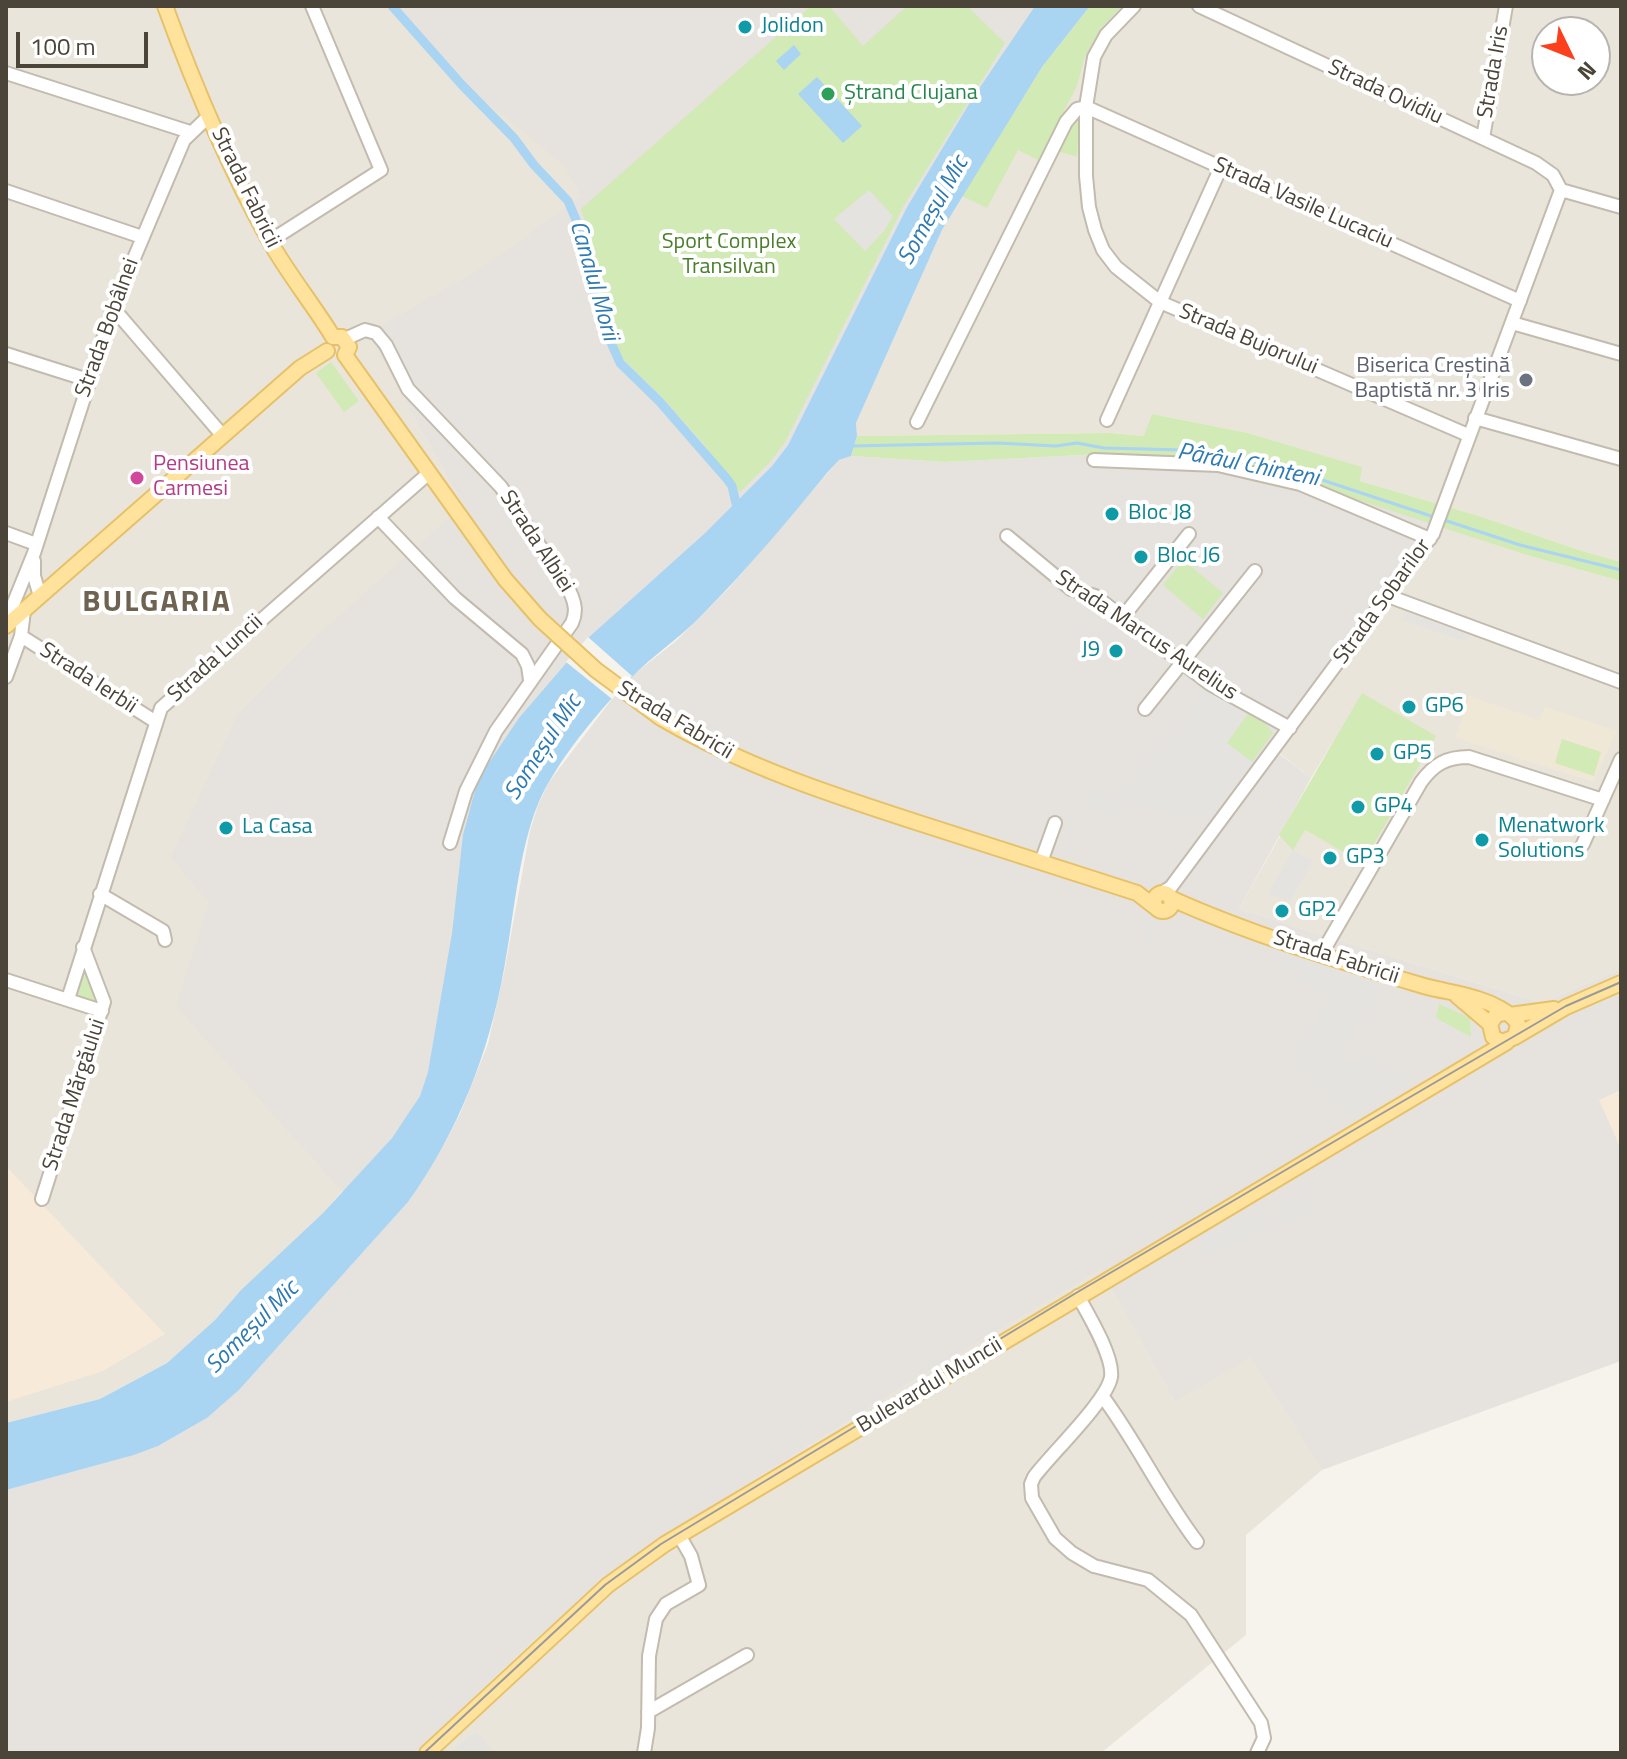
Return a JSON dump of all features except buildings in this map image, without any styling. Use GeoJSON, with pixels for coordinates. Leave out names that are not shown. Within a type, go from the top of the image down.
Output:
{"type":"FeatureCollection","features":[{"type":"Feature","properties":{"kind":"main road","name":"Strada Fabricii"},"geometry":{"type":"LineString","coordinates":[[162,6],[209,116],[270,241],[335,342],[336,358],[345,355],[505,579],[540,619],[637,702],[700,741],[777,774],[1140,894],[1164,898],[1216,919],[1322,953],[1457,995],[1477,998],[1507,1014]]}},
{"type":"Feature","properties":{"kind":"main road"},"geometry":{"type":"LineString","coordinates":[[6,624],[310,360],[335,342]]}},
{"type":"Feature","properties":{"kind":"main road","name":"Bulevardul Muncii"},"geometry":{"type":"LineString","coordinates":[[427,1753],[608,1585],[637,1562],[1511,1039],[1566,1007],[1621,983]]}},
{"type":"Feature","properties":{"kind":"main road","name":"Strada Fabricii"},"geometry":{"type":"LineString","coordinates":[[1457,995],[1490,1026]]}},
{"type":"Feature","properties":{"kind":"main road","name":"Bulevardul Muncii"},"geometry":{"type":"LineString","coordinates":[[1507,1014],[1566,1007]]}},
{"type":"Feature","properties":{"kind":"main road"},"geometry":{"type":"LineString","coordinates":[[1507,1014],[1518,1024],[1511,1039],[1493,1037],[1490,1026],[1496,1015],[1507,1014]]}},
{"type":"Feature","properties":{"kind":"main road","name":"Bulevardul Muncii"},"geometry":{"type":"LineString","coordinates":[[1468,1065],[1490,1026]]}},
{"type":"Feature","properties":{"kind":"street"},"geometry":{"type":"LineString","coordinates":[[270,241],[381,170],[312,6]]}},
{"type":"Feature","properties":{"kind":"street","name":"Strada Bujorului"},"geometry":{"type":"LineString","coordinates":[[1134,6],[1106,35],[1094,57],[1086,107],[1086,176],[1095,230],[1103,250],[1116,267],[1160,302],[1468,435]]}},
{"type":"Feature","properties":{"kind":"street","name":"Strada Ovidiu"},"geometry":{"type":"LineString","coordinates":[[1199,6],[1545,167],[1561,190]]}},
{"type":"Feature","properties":{"kind":"street","name":"Strada Iris"},"geometry":{"type":"LineString","coordinates":[[1483,138],[1506,6]]}},
{"type":"Feature","properties":{"kind":"street"},"geometry":{"type":"LineString","coordinates":[[6,73],[190,132]]}},
{"type":"Feature","properties":{"kind":"street"},"geometry":{"type":"LineString","coordinates":[[917,422],[1066,122],[1077,109],[1086,107]]}},
{"type":"Feature","properties":{"kind":"street","name":"Strada Vasile Lucaciu"},"geometry":{"type":"LineString","coordinates":[[1086,107],[1520,301]]}},
{"type":"Feature","properties":{"kind":"street","name":"Strada Bobâlnei"},"geometry":{"type":"LineString","coordinates":[[6,624],[35,549],[113,308],[190,132],[209,116]]}},
{"type":"Feature","properties":{"kind":"street"},"geometry":{"type":"LineString","coordinates":[[1107,420],[1221,167]]}},
{"type":"Feature","properties":{"kind":"street"},"geometry":{"type":"LineString","coordinates":[[1561,190],[1621,207]]}},
{"type":"Feature","properties":{"kind":"street","name":"Strada Sobarilor"},"geometry":{"type":"LineString","coordinates":[[1164,898],[1433,534],[1561,190]]}},
{"type":"Feature","properties":{"kind":"street"},"geometry":{"type":"LineString","coordinates":[[6,191],[142,237]]}},
{"type":"Feature","properties":{"kind":"street"},"geometry":{"type":"LineString","coordinates":[[113,308],[223,436]]}},
{"type":"Feature","properties":{"kind":"street"},"geometry":{"type":"LineString","coordinates":[[1512,323],[1621,354]]}},
{"type":"Feature","properties":{"kind":"street","name":"Strada Albiei"},"geometry":{"type":"LineString","coordinates":[[335,342],[365,330],[380,337],[408,389],[501,487],[574,602],[576,611],[572,623],[504,718],[473,774],[450,843]]}},
{"type":"Feature","properties":{"kind":"street"},"geometry":{"type":"LineString","coordinates":[[6,354],[88,380]]}},
{"type":"Feature","properties":{"kind":"street"},"geometry":{"type":"LineString","coordinates":[[1475,418],[1621,459]]}},
{"type":"Feature","properties":{"kind":"street"},"geometry":{"type":"LineString","coordinates":[[1094,460],[1218,465],[1287,480],[1433,534]]}},
{"type":"Feature","properties":{"kind":"street","name":"Strada Luncii"},"geometry":{"type":"LineString","coordinates":[[68,999],[156,722],[166,703],[429,473]]}},
{"type":"Feature","properties":{"kind":"street"},"geometry":{"type":"LineString","coordinates":[[378,517],[455,598],[522,654],[530,680]]}},
{"type":"Feature","properties":{"kind":"street"},"geometry":{"type":"LineString","coordinates":[[6,533],[35,549]]}},
{"type":"Feature","properties":{"kind":"street"},"geometry":{"type":"LineString","coordinates":[[1122,618],[1189,534]]}},
{"type":"Feature","properties":{"kind":"street","name":"Strada Marcus Aurelius"},"geometry":{"type":"LineString","coordinates":[[1007,536],[1071,589],[1095,596],[1210,684],[1290,728]]}},
{"type":"Feature","properties":{"kind":"street","name":"Strada Bobâlnei"},"geometry":{"type":"LineString","coordinates":[[35,549],[34,576],[40,596]]}},
{"type":"Feature","properties":{"kind":"street"},"geometry":{"type":"LineString","coordinates":[[1145,709],[1255,571]]}},
{"type":"Feature","properties":{"kind":"street"},"geometry":{"type":"LineString","coordinates":[[1388,596],[1621,682]]}},
{"type":"Feature","properties":{"kind":"street"},"geometry":{"type":"LineString","coordinates":[[6,677],[21,636],[24,610]]}},
{"type":"Feature","properties":{"kind":"street","name":"Strada Ierbii"},"geometry":{"type":"LineString","coordinates":[[21,636],[156,722]]}},
{"type":"Feature","properties":{"kind":"street"},"geometry":{"type":"LineString","coordinates":[[522,654],[551,652]]}},
{"type":"Feature","properties":{"kind":"street"},"geometry":{"type":"LineString","coordinates":[[1322,953],[1421,782],[1439,763],[1456,757],[1469,757],[1603,800]]}},
{"type":"Feature","properties":{"kind":"street"},"geometry":{"type":"LineString","coordinates":[[1583,844],[1621,759]]}},
{"type":"Feature","properties":{"kind":"street"},"geometry":{"type":"LineString","coordinates":[[1041,862],[1055,823]]}},
{"type":"Feature","properties":{"kind":"street"},"geometry":{"type":"LineString","coordinates":[[100,894],[163,931],[165,940]]}},
{"type":"Feature","properties":{"kind":"street","name":"Strada Mărgăului"},"geometry":{"type":"LineString","coordinates":[[42,1199],[102,1011],[103,995],[83,947]]}},
{"type":"Feature","properties":{"kind":"street"},"geometry":{"type":"LineString","coordinates":[[6,980],[102,1011]]}},
{"type":"Feature","properties":{"kind":"street"},"geometry":{"type":"LineString","coordinates":[[1078,1296],[1111,1368],[1111,1377],[1103,1397],[1034,1477],[1032,1498],[1055,1538],[1072,1553],[1106,1571],[1148,1580],[1199,1624],[1261,1723],[1264,1738],[1257,1753]]}},
{"type":"Feature","properties":{"kind":"street"},"geometry":{"type":"LineString","coordinates":[[1103,1397],[1131,1435],[1173,1508],[1197,1542]]}},
{"type":"Feature","properties":{"kind":"street"},"geometry":{"type":"LineString","coordinates":[[644,1753],[649,1656],[656,1619],[666,1604],[699,1585],[691,1556],[679,1535]]}},
{"type":"Feature","properties":{"kind":"street"},"geometry":{"type":"LineString","coordinates":[[648,1712],[747,1655]]}},
{"type":"Feature","properties":{"kind":"shaded area"},"geometry":{"type":"Polygon","coordinates":[[[6,6],[1035,6],[972,99],[907,207],[617,610],[409,1116],[323,1213],[167,1363],[100,1399],[6,1423],[6,6]]]}},
{"type":"Feature","properties":{"kind":"shaded area"},"geometry":{"type":"Polygon","coordinates":[[[396,6],[1035,6],[972,99],[907,207],[788,445],[772,466],[705,533],[587,639],[519,718],[478,779],[463,835],[444,984],[428,1072],[420,1096],[392,1138],[343,1192],[176,1006],[209,903],[171,857],[238,714],[312,640],[464,505],[368,333],[487,265],[581,196],[565,166],[480,96],[396,6]]]}},
{"type":"Feature","properties":{"kind":"shaded area"},"geometry":{"type":"Polygon","coordinates":[[[1090,6],[1621,6],[1621,562],[1360,481],[1361,467],[1248,433],[1152,414],[1145,436],[1109,433],[857,436],[856,423],[942,230],[988,155],[1090,6]]]}},
{"type":"Feature","properties":{"kind":"shaded area"},"geometry":{"type":"Polygon","coordinates":[[[869,190],[893,216],[865,251],[834,219],[869,190]]]}},
{"type":"Feature","properties":{"kind":"shaded area"},"geometry":{"type":"Polygon","coordinates":[[[1102,454],[1213,459],[1266,470],[1429,522],[1364,629],[1274,750],[1311,778],[1239,909],[1541,1003],[1621,969],[1621,1090],[1599,1100],[1621,1149],[1621,1361],[1322,1470],[1251,1357],[1175,1402],[1101,1269],[911,1382],[666,1535],[532,1642],[415,1753],[6,1753],[6,1490],[134,1455],[158,1446],[207,1418],[239,1390],[408,1202],[460,1114],[488,1044],[530,831],[538,805],[549,782],[612,699],[632,676],[676,641],[729,588],[839,460],[851,456],[945,462],[1102,454]]]}},
{"type":"Feature","properties":{"kind":"shaded area"},"geometry":{"type":"Polygon","coordinates":[[[1429,522],[1530,556],[1621,581],[1621,969],[1541,1003],[1239,909],[1337,735],[1311,778],[1274,749],[1369,622],[1429,522]]]}},
{"type":"Feature","properties":{"kind":"shaded area"},"geometry":{"type":"Polygon","coordinates":[[[1405,612],[1469,635],[1466,642],[1402,620],[1405,612]]]}},
{"type":"Feature","properties":{"kind":"shaded area"},"geometry":{"type":"Polygon","coordinates":[[[1210,684],[1252,708],[1227,743],[1252,762],[1242,775],[1179,727],[1210,684]]]}},
{"type":"Feature","properties":{"kind":"shaded area"},"geometry":{"type":"Polygon","coordinates":[[[1469,696],[1539,720],[1545,707],[1617,731],[1593,782],[1456,738],[1469,696]]]}},
{"type":"Feature","properties":{"kind":"shaded area"},"geometry":{"type":"Polygon","coordinates":[[[1177,730],[1240,777],[1207,820],[1117,802],[1113,817],[1080,806],[1096,786],[1114,799],[1177,730]]]}},
{"type":"Feature","properties":{"kind":"shaded area"},"geometry":{"type":"Polygon","coordinates":[[[1293,850],[1313,861],[1290,901],[1268,894],[1293,850]]]}},
{"type":"Feature","properties":{"kind":"shaded area"},"geometry":{"type":"Polygon","coordinates":[[[1143,910],[1153,913],[1155,951],[1149,946],[1143,910]]]}},
{"type":"Feature","properties":{"kind":"shaded area"},"geometry":{"type":"Polygon","coordinates":[[[1274,953],[1314,962],[1382,988],[1333,1061],[1351,1066],[1361,1055],[1409,1083],[1348,1116],[1290,1055],[1329,1000],[1273,959],[1274,953]]]}},
{"type":"Feature","properties":{"kind":"shaded area"},"geometry":{"type":"Polygon","coordinates":[[[1621,1090],[1621,1149],[1598,1100],[1621,1090]]]}},
{"type":"Feature","properties":{"kind":"shaded area"},"geometry":{"type":"Polygon","coordinates":[[[6,1166],[165,1334],[103,1371],[6,1402],[6,1166]]]}},
{"type":"Feature","properties":{"kind":"shaded area"},"geometry":{"type":"Polygon","coordinates":[[[1309,1194],[1317,1207],[1286,1225],[1279,1209],[1309,1194]]]}},
{"type":"Feature","properties":{"kind":"shaded area"},"geometry":{"type":"Polygon","coordinates":[[[1261,1202],[1272,1222],[1207,1258],[1197,1240],[1261,1202]]]}},
{"type":"Feature","properties":{"kind":"shaded area"},"geometry":{"type":"Polygon","coordinates":[[[1101,1268],[1175,1402],[1251,1356],[1322,1470],[1246,1535],[1246,1635],[1101,1753],[415,1753],[532,1642],[666,1535],[1101,1268]]]}},
{"type":"Feature","properties":{"kind":"shaded area"},"geometry":{"type":"Polygon","coordinates":[[[476,1732],[495,1753],[451,1753],[459,1745],[476,1732]]]}},
{"type":"Feature","properties":{"kind":"green space","name":"Sport Complex Transilvan"},"geometry":{"type":"Polygon","coordinates":[[[811,6],[829,6],[863,46],[907,6],[967,6],[1005,43],[903,207],[785,442],[740,492],[702,442],[622,358],[605,322],[590,238],[581,209],[811,6]]]}},
{"type":"Feature","properties":{"kind":"green space"},"geometry":{"type":"Polygon","coordinates":[[[1090,6],[1122,6],[1100,29],[1085,56],[1077,86],[1038,160],[1018,150],[987,208],[962,196],[1042,67],[1090,6]]]}},
{"type":"Feature","properties":{"kind":"green space"},"geometry":{"type":"Polygon","coordinates":[[[1076,116],[1079,117],[1077,157],[1057,151],[1076,116]]]}},
{"type":"Feature","properties":{"kind":"green space"},"geometry":{"type":"Polygon","coordinates":[[[331,362],[359,401],[344,412],[316,373],[331,362]]]}},
{"type":"Feature","properties":{"kind":"green space"},"geometry":{"type":"Polygon","coordinates":[[[1152,414],[1248,433],[1362,467],[1360,481],[1621,562],[1621,581],[1530,556],[1266,470],[1213,459],[1102,454],[945,462],[851,456],[857,436],[1110,433],[1144,436],[1152,414]]]}},
{"type":"Feature","properties":{"kind":"green space"},"geometry":{"type":"Polygon","coordinates":[[[1183,560],[1223,593],[1203,619],[1163,585],[1183,560]]]}},
{"type":"Feature","properties":{"kind":"green space"},"geometry":{"type":"Polygon","coordinates":[[[1362,693],[1436,736],[1363,863],[1305,830],[1293,850],[1279,835],[1362,693]]]}},
{"type":"Feature","properties":{"kind":"green space"},"geometry":{"type":"Polygon","coordinates":[[[1252,708],[1273,733],[1252,762],[1226,743],[1252,708]]]}},
{"type":"Feature","properties":{"kind":"green space"},"geometry":{"type":"Polygon","coordinates":[[[1562,739],[1601,752],[1594,776],[1555,763],[1562,739]]]}},
{"type":"Feature","properties":{"kind":"green space"},"geometry":{"type":"Polygon","coordinates":[[[83,955],[101,1005],[71,997],[83,955]]]}},
{"type":"Feature","properties":{"kind":"green space"},"geometry":{"type":"Polygon","coordinates":[[[1439,1004],[1470,1018],[1471,1037],[1436,1018],[1439,1004]]]}},
{"type":"Feature","properties":{"kind":"water","name":"Someșul Mic"},"geometry":{"type":"Polygon","coordinates":[[[1035,6],[1090,6],[1042,67],[942,230],[856,423],[857,436],[851,456],[839,460],[699,618],[619,691],[579,737],[546,788],[526,843],[498,1000],[480,1061],[442,1148],[408,1202],[239,1390],[207,1418],[158,1446],[134,1455],[6,1490],[6,1423],[100,1399],[167,1363],[323,1213],[392,1138],[420,1096],[428,1072],[452,933],[463,835],[478,779],[519,718],[587,639],[705,533],[772,466],[788,445],[907,207],[972,99],[1035,6]]]}},
{"type":"Feature","properties":{"kind":"water"},"geometry":{"type":"Polygon","coordinates":[[[794,45],[801,54],[784,70],[776,61],[794,45]]]}},
{"type":"Feature","properties":{"kind":"water"},"geometry":{"type":"Polygon","coordinates":[[[817,77],[862,126],[843,143],[798,94],[817,77]]]}},
{"type":"Feature","properties":{"kind":"pier"},"geometry":{"type":"Polygon","coordinates":[[[588,637],[632,676],[612,699],[566,662],[588,637]]]}},
{"type":"Feature","properties":{"kind":"waterway","name":"Canalul Morii"},"geometry":{"type":"LineString","coordinates":[[392,6],[568,201],[585,241],[598,313],[620,363],[659,401],[727,479],[732,486],[738,512]]}},
{"type":"Feature","properties":{"kind":"waterway","name":"Pârâul Chinteni"},"geometry":{"type":"LineString","coordinates":[[851,446],[997,443],[1056,446],[1077,443],[1104,448],[1184,450],[1266,464],[1437,518]]}},
{"type":"Feature","properties":{"kind":"waterway","name":"Pârâul Chinteni"},"geometry":{"type":"LineString","coordinates":[[1444,520],[1520,545],[1621,570]]}},
{"type":"Feature","properties":{"kind":"tram line"},"geometry":{"type":"LineString","coordinates":[[424,1753],[605,1585],[661,1544],[1076,1293],[1381,1114],[1566,1006],[1621,982]]}},
{"type":"Feature","properties":{"kind":"place","name":"Jolidon"},"geometry":{"type":"Point","coordinates":[745,27]}},
{"type":"Feature","properties":{"kind":"place","name":"Ștrand Clujana"},"geometry":{"type":"Point","coordinates":[828,94]}},
{"type":"Feature","properties":{"kind":"place","name":"Biserica Creștină Baptistă nr. 3 Iris"},"geometry":{"type":"Point","coordinates":[1526,380]}},
{"type":"Feature","properties":{"kind":"place","name":"Pensiunea Carmesi"},"geometry":{"type":"Point","coordinates":[137,478]}},
{"type":"Feature","properties":{"kind":"place","name":"Bloc J8"},"geometry":{"type":"Point","coordinates":[1112,514]}},
{"type":"Feature","properties":{"kind":"place","name":"Bloc J6"},"geometry":{"type":"Point","coordinates":[1141,557]}},
{"type":"Feature","properties":{"kind":"place","name":"J9"},"geometry":{"type":"Point","coordinates":[1116,651]}},
{"type":"Feature","properties":{"kind":"place","name":"GP6"},"geometry":{"type":"Point","coordinates":[1409,707]}},
{"type":"Feature","properties":{"kind":"place","name":"GP5"},"geometry":{"type":"Point","coordinates":[1377,754]}},
{"type":"Feature","properties":{"kind":"place","name":"GP4"},"geometry":{"type":"Point","coordinates":[1358,807]}},
{"type":"Feature","properties":{"kind":"place","name":"La Casa"},"geometry":{"type":"Point","coordinates":[226,828]}},
{"type":"Feature","properties":{"kind":"place","name":"Menatwork Solutions"},"geometry":{"type":"Point","coordinates":[1482,840]}},
{"type":"Feature","properties":{"kind":"place","name":"GP3"},"geometry":{"type":"Point","coordinates":[1330,858]}},
{"type":"Feature","properties":{"kind":"place","name":"GP2"},"geometry":{"type":"Point","coordinates":[1282,911]}},
{"type":"Feature","properties":{"kind":"district","name":"BULGARIA"},"geometry":{"type":"Point","coordinates":[157,604]}}]}
